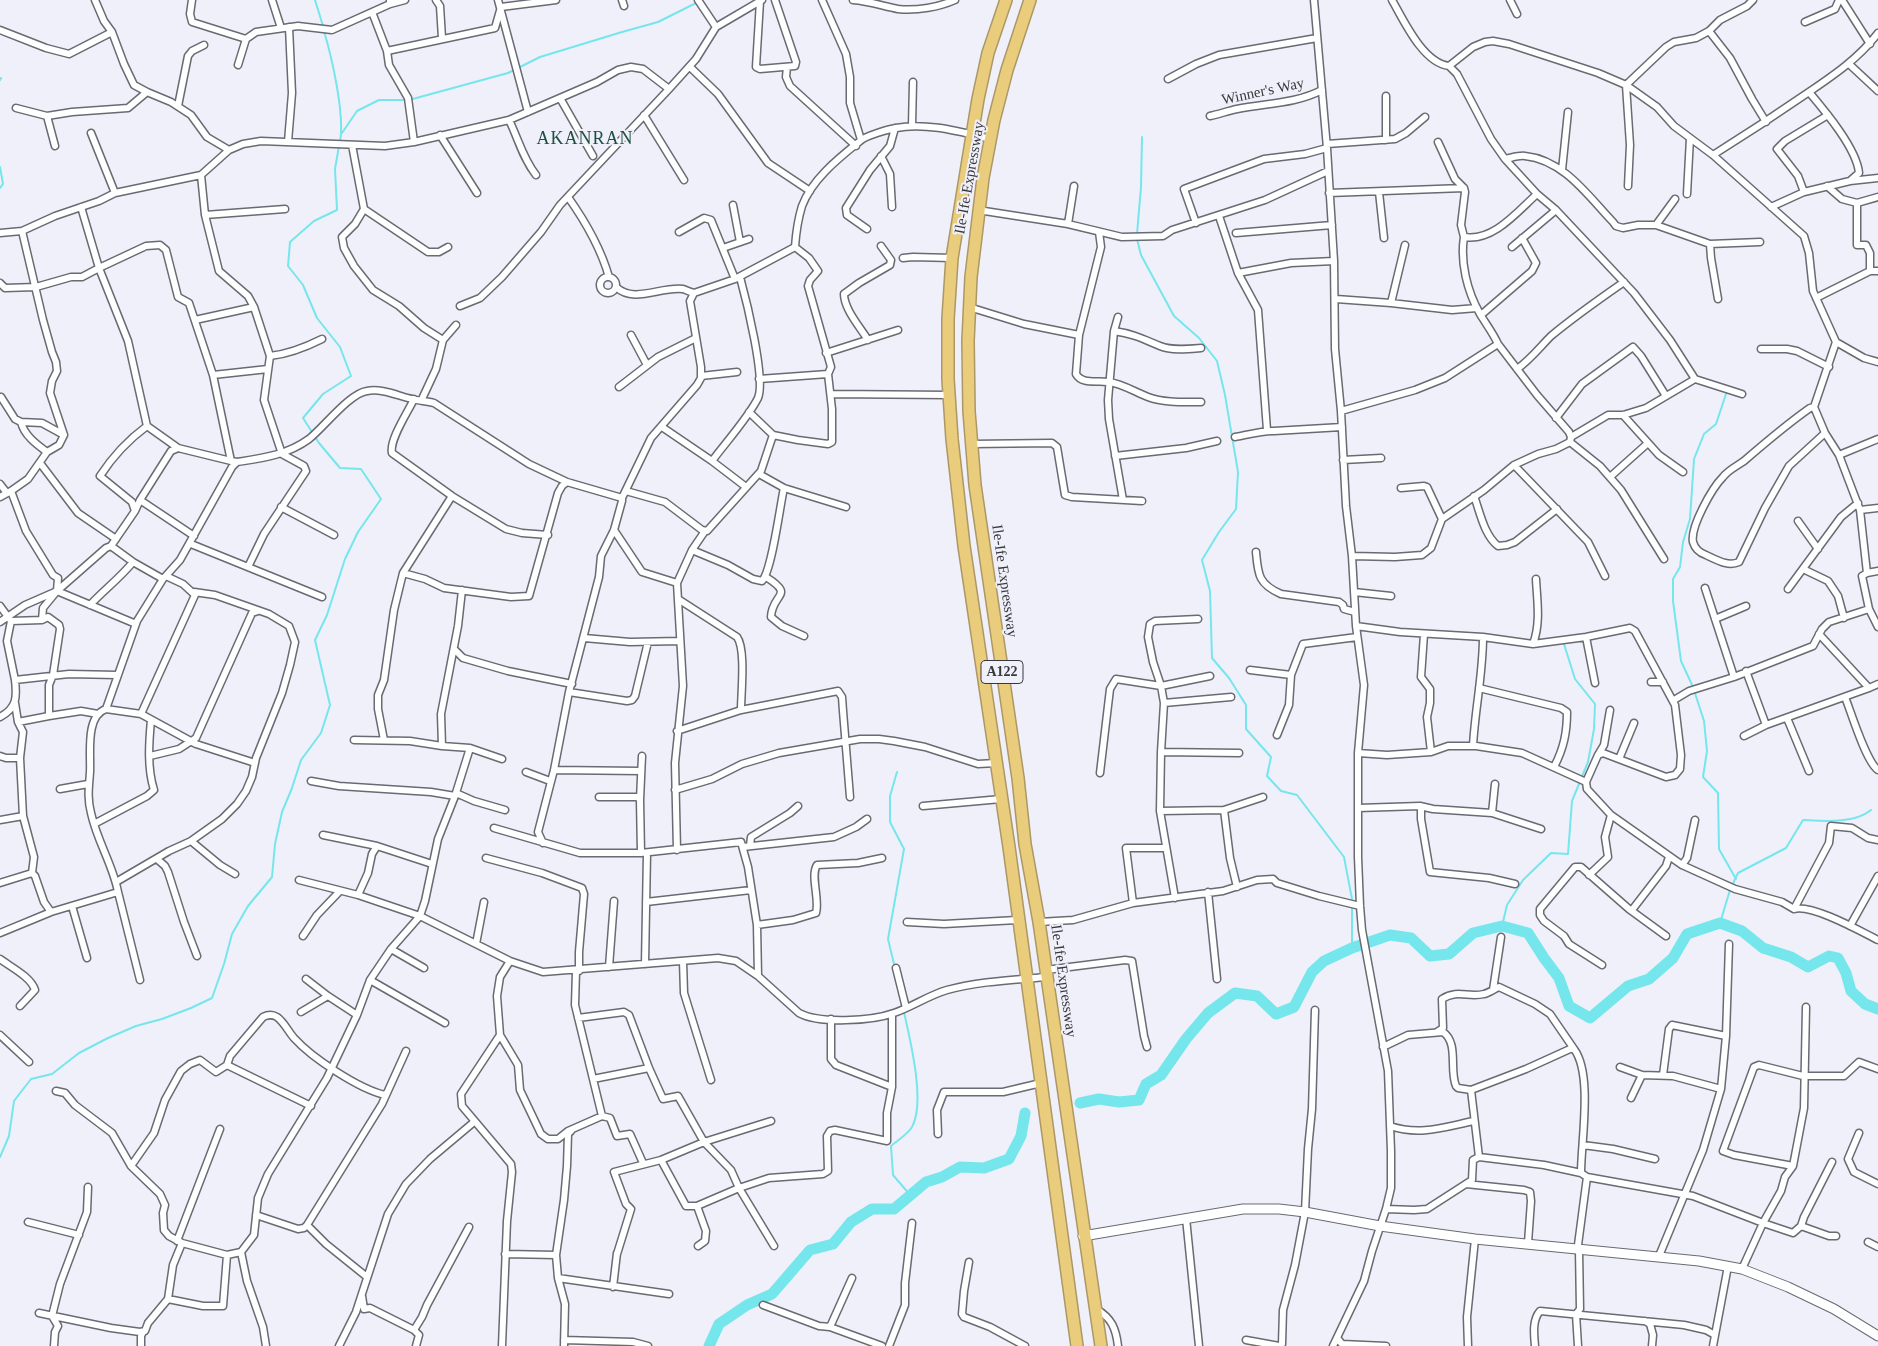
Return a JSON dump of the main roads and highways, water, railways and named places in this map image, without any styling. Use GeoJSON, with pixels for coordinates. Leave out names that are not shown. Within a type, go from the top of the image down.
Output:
{"type":"FeatureCollection","features":[{"type":"Feature","properties":{"kind":"highway","name":"Ile-Ife Expressway"},"geometry":{"type":"LineString","coordinates":[[1006,0],[988,53],[972,134],[952,258],[948,349],[949,396],[960,510],[1077,1346]]}},
{"type":"Feature","properties":{"kind":"highway","name":"Ile-Ife Expressway"},"geometry":{"type":"LineString","coordinates":[[1030,0],[1007,70],[990,139],[978,210],[969,307],[968,378],[975,485],[1018,778],[1025,844],[1039,922],[1101,1346]]}},
{"type":"Feature","properties":{"kind":"highway"},"geometry":{"type":"LineString","coordinates":[[1038,1058],[1057,1050]]}},
{"type":"Feature","properties":{"kind":"highway"},"geometry":{"type":"LineString","coordinates":[[1071,1295],[1092,1292]]}},
{"type":"Feature","properties":{"kind":"waterway"},"geometry":{"type":"LineString","coordinates":[[315,0],[323,26]]}},
{"type":"Feature","properties":{"kind":"waterway"},"geometry":{"type":"LineString","coordinates":[[342,133],[357,111],[379,100],[409,100],[508,73],[540,57],[658,22],[702,0]]}},
{"type":"Feature","properties":{"kind":"waterway"},"geometry":{"type":"LineString","coordinates":[[324,31],[331,56],[339,102],[341,117],[340,142]]}},
{"type":"Feature","properties":{"kind":"waterway"},"geometry":{"type":"LineString","coordinates":[[1137,234],[1141,187],[1142,137]]}},
{"type":"Feature","properties":{"kind":"waterway"},"geometry":{"type":"LineString","coordinates":[[0,1157],[9,1136],[14,1101],[31,1079],[52,1074],[79,1053],[108,1038],[136,1026],[191,1008],[212,998],[232,934],[248,906],[272,877],[275,844],[282,812],[301,760],[321,733],[330,705],[315,640],[327,615],[345,559],[358,532],[381,499],[361,469],[340,468],[319,443],[303,418],[323,394],[351,376],[340,347],[317,318],[303,285],[288,266],[290,242],[314,221],[337,210],[335,169],[339,146]]}},
{"type":"Feature","properties":{"kind":"waterway"},"geometry":{"type":"LineString","coordinates":[[0,167],[3,184],[0,188]]}},
{"type":"Feature","properties":{"kind":"waterway"},"geometry":{"type":"LineString","coordinates":[[1137,239],[1141,255],[1174,316],[1199,338],[1217,361],[1225,395],[1238,472],[1236,509],[1202,560],[1210,591],[1212,658],[1229,678],[1246,705],[1246,729],[1271,757],[1267,776],[1281,791],[1297,795],[1344,857],[1352,899]]}},
{"type":"Feature","properties":{"kind":"waterway"},"geometry":{"type":"LineString","coordinates":[[1726,394],[1716,424],[1704,434],[1694,459],[1690,519],[1683,542],[1680,567],[1673,579],[1673,601],[1681,661],[1693,687],[1704,721],[1707,751],[1703,777],[1718,793],[1719,849],[1736,879]]}},
{"type":"Feature","properties":{"kind":"waterway"},"geometry":{"type":"LineString","coordinates":[[1502,926],[1507,905],[1523,880],[1551,853],[1568,854],[1572,801],[1588,762],[1594,729],[1595,704],[1575,679],[1564,644]]}},
{"type":"Feature","properties":{"kind":"waterway"},"geometry":{"type":"LineString","coordinates":[[895,968],[888,939],[904,849],[890,822],[890,796],[897,772]]}},
{"type":"Feature","properties":{"kind":"waterway"},"geometry":{"type":"LineString","coordinates":[[1720,923],[1730,890],[1738,873],[1786,848],[1803,820],[1848,820],[1871,810]]}},
{"type":"Feature","properties":{"kind":"waterway"},"geometry":{"type":"LineString","coordinates":[[1352,907],[1352,948]]}},
{"type":"Feature","properties":{"kind":"waterway"},"geometry":{"type":"LineString","coordinates":[[1080,1103],[1099,1099],[1119,1102],[1139,1100],[1146,1084],[1161,1075],[1186,1039],[1208,1013],[1235,993],[1257,996],[1276,1014],[1294,1007],[1312,972],[1324,961],[1352,948],[1390,935],[1411,938],[1430,956],[1449,954],[1473,933],[1502,926],[1528,933],[1559,978],[1569,1006],[1590,1018],[1628,986],[1649,979],[1673,958],[1687,934],[1720,923],[1742,931],[1763,948],[1791,957],[1808,967],[1829,956],[1838,958],[1846,973],[1851,991],[1865,1004],[1878,1009]]}},
{"type":"Feature","properties":{"kind":"waterway"},"geometry":{"type":"LineString","coordinates":[[904,1012],[915,1069],[918,1100],[913,1125],[904,1136],[891,1146],[893,1175],[911,1196]]}},
{"type":"Feature","properties":{"kind":"waterway"},"geometry":{"type":"LineString","coordinates":[[709,1346],[719,1324],[747,1305],[772,1294],[810,1250],[833,1244],[851,1222],[872,1209],[894,1209],[926,1182],[942,1177],[960,1167],[984,1168],[1009,1159],[1021,1136],[1025,1113]]}},
{"type":"Feature","properties":{"kind":"district","name":"AKANRAN"},"geometry":{"type":"Point","coordinates":[585,139]}}]}
